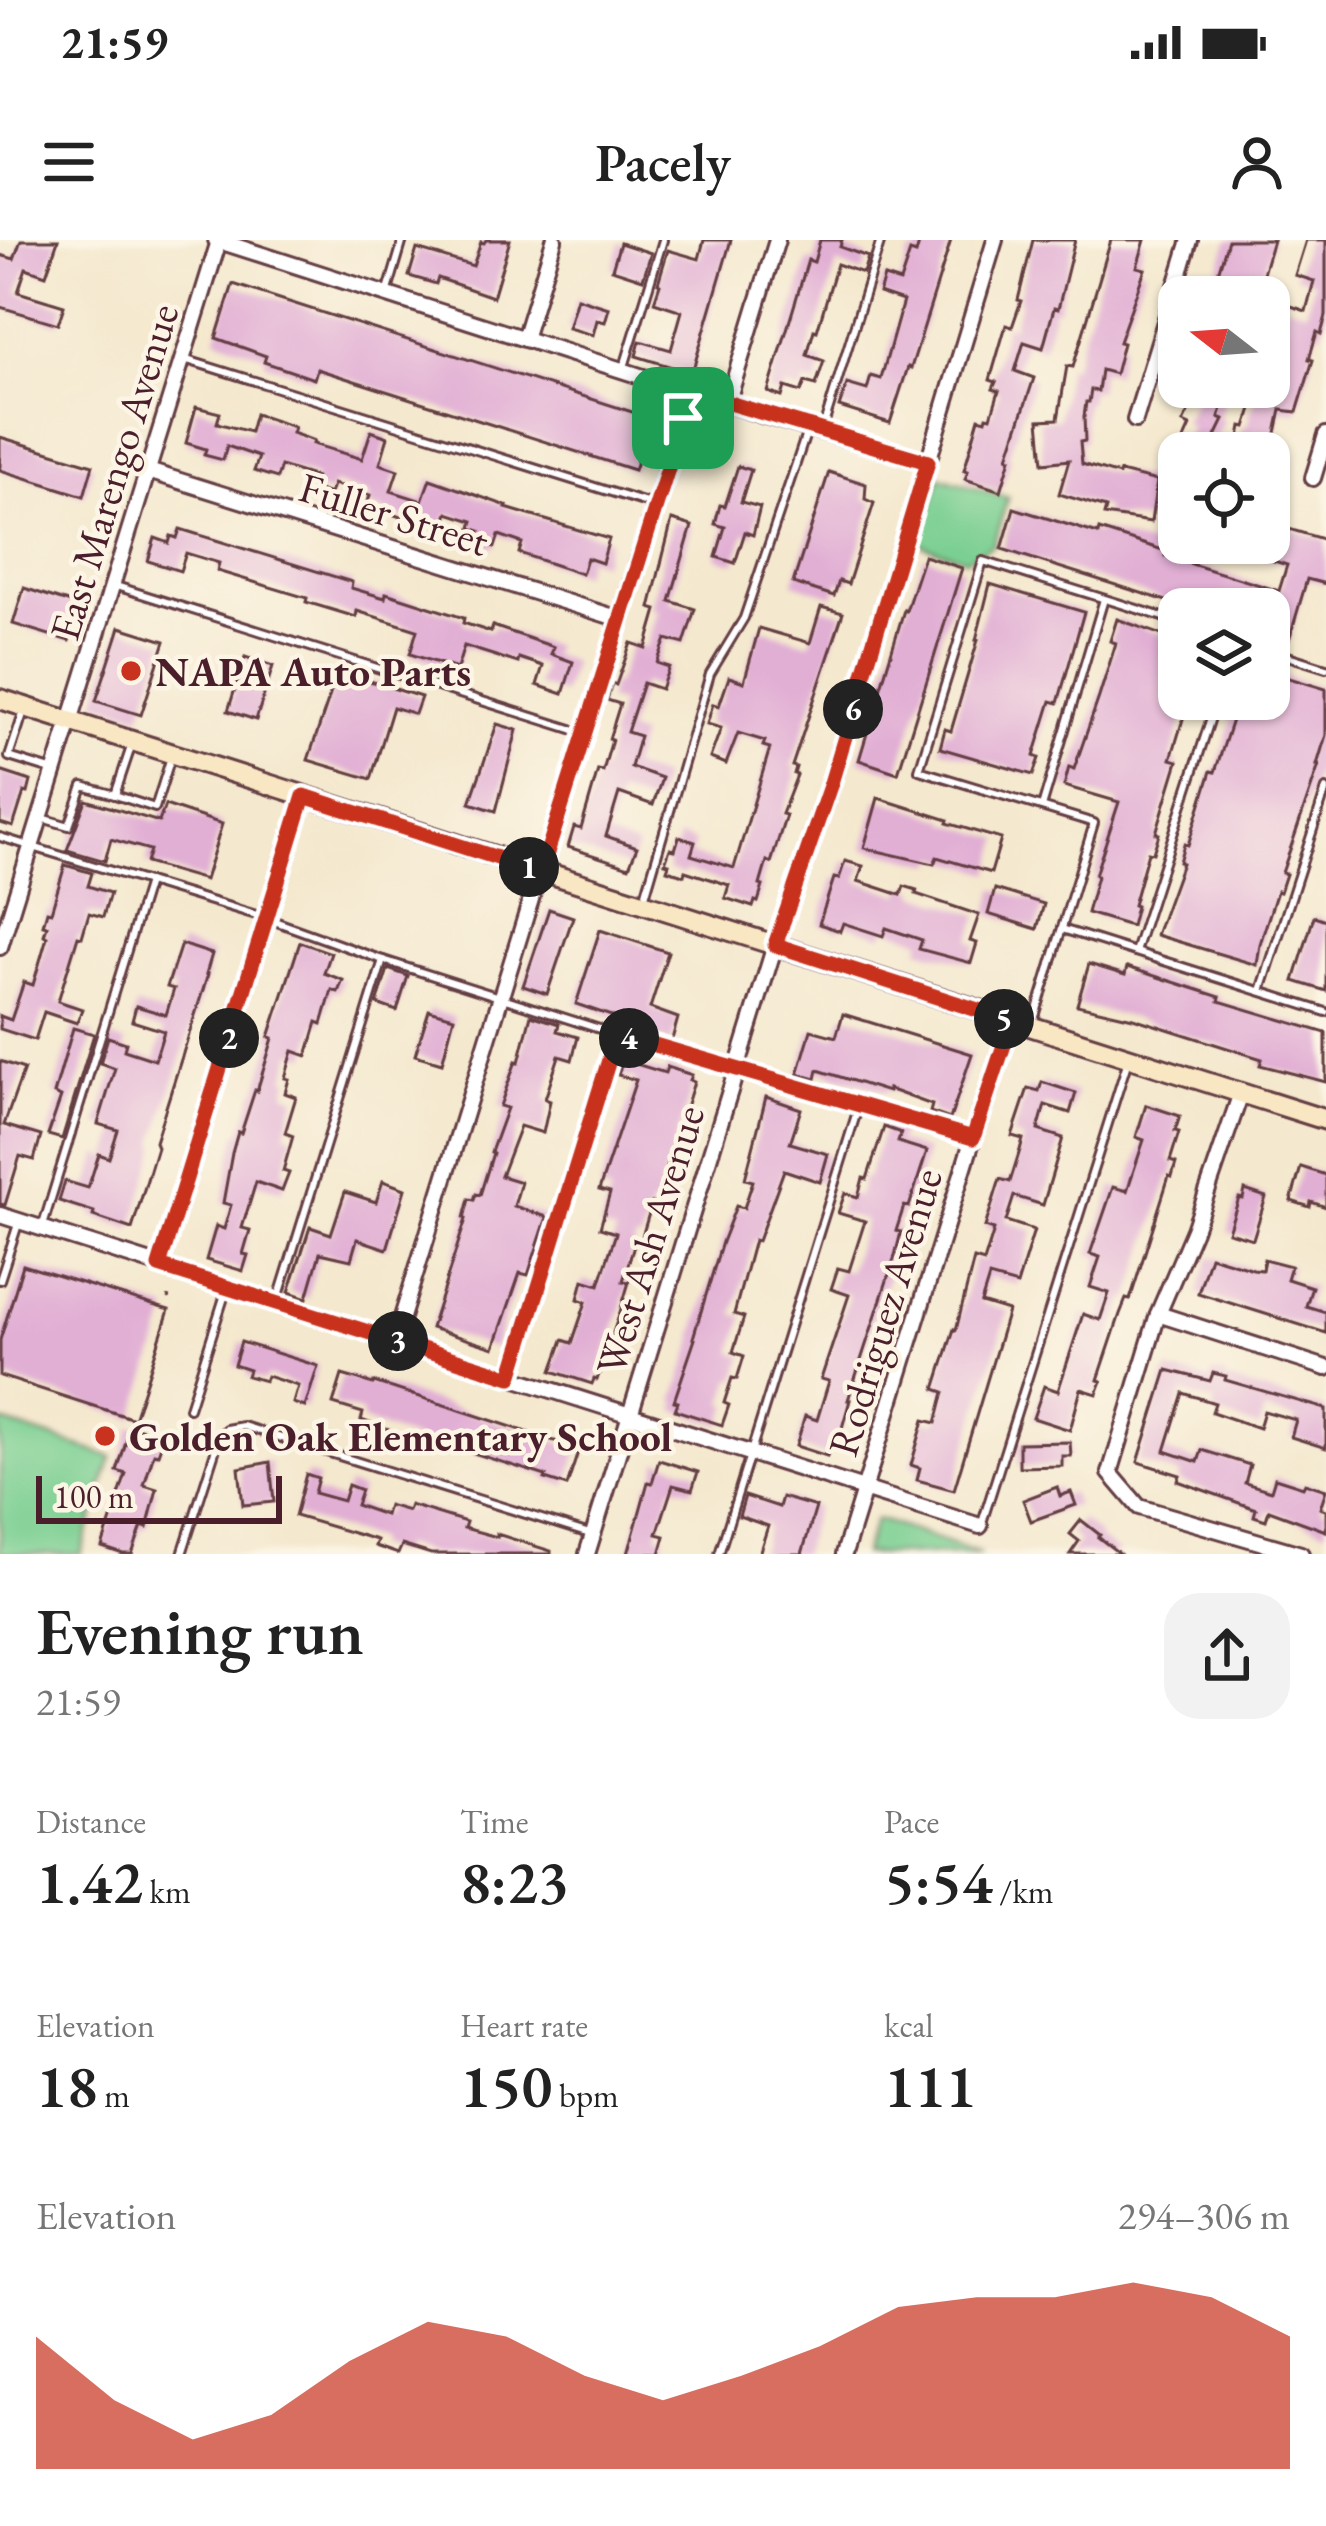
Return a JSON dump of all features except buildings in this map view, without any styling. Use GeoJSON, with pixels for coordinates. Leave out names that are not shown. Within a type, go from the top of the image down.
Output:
{"type":"FeatureCollection","features":[{"type":"Feature","properties":{"kind":"main road"},"geometry":{"type":"LineString","coordinates":[[0,699],[1326,1120]]}},
{"type":"Feature","properties":{"kind":"street"},"geometry":{"type":"LineString","coordinates":[[218,240],[256,246],[387,295],[928,462]]}},
{"type":"Feature","properties":{"kind":"street","name":"East Marengo Avenue"},"geometry":{"type":"LineString","coordinates":[[0,947],[218,240]]}},
{"type":"Feature","properties":{"kind":"street"},"geometry":{"type":"LineString","coordinates":[[524,338],[554,240]]}},
{"type":"Feature","properties":{"kind":"street"},"geometry":{"type":"LineString","coordinates":[[728,404],[776,240]]}},
{"type":"Feature","properties":{"kind":"street","name":"West Ash Avenue"},"geometry":{"type":"LineString","coordinates":[[587,1554],[775,945],[831,783],[995,240]]}},
{"type":"Feature","properties":{"kind":"street"},"geometry":{"type":"LineString","coordinates":[[1135,420],[1190,240]]}},
{"type":"Feature","properties":{"kind":"street"},"geometry":{"type":"LineString","coordinates":[[395,1340],[692,392]]}},
{"type":"Feature","properties":{"kind":"street"},"geometry":{"type":"LineString","coordinates":[[1313,478],[1326,435]]}},
{"type":"Feature","properties":{"kind":"street","name":"Fuller Street"},"geometry":{"type":"LineString","coordinates":[[148,471],[620,619]]}},
{"type":"Feature","properties":{"kind":"street"},"geometry":{"type":"LineString","coordinates":[[159,1266],[304,796]]}},
{"type":"Feature","properties":{"kind":"street","name":"Rodriguez Avenue"},"geometry":{"type":"LineString","coordinates":[[844,1554],[1012,1021]]}},
{"type":"Feature","properties":{"kind":"street"},"geometry":{"type":"LineString","coordinates":[[1241,1093],[1194,1230],[1158,1314],[1110,1473],[1139,1507],[1301,1554]]}},
{"type":"Feature","properties":{"kind":"street"},"geometry":{"type":"LineString","coordinates":[[0,1215],[980,1526]]}},
{"type":"Feature","properties":{"kind":"street"},"geometry":{"type":"LineString","coordinates":[[1158,1314],[1326,1368]]}},
{"type":"Feature","properties":{"kind":"lane"},"geometry":{"type":"LineString","coordinates":[[387,295],[404,240]]}},
{"type":"Feature","properties":{"kind":"lane"},"geometry":{"type":"LineString","coordinates":[[623,370],[663,240]]}},
{"type":"Feature","properties":{"kind":"lane"},"geometry":{"type":"LineString","coordinates":[[643,904],[710,674],[744,618],[881,240]]}},
{"type":"Feature","properties":{"kind":"lane"},"geometry":{"type":"LineString","coordinates":[[184,359],[656,506]]}},
{"type":"Feature","properties":{"kind":"lane"},"geometry":{"type":"LineString","coordinates":[[1032,1026],[1094,823],[919,770],[983,561],[1158,616]]}},
{"type":"Feature","properties":{"kind":"lane"},"geometry":{"type":"LineString","coordinates":[[112,585],[584,733]]}},
{"type":"Feature","properties":{"kind":"lane"},"geometry":{"type":"LineString","coordinates":[[1042,807],[1104,599]]}},
{"type":"Feature","properties":{"kind":"lane"},"geometry":{"type":"LineString","coordinates":[[1290,657],[1326,668]]}},
{"type":"Feature","properties":{"kind":"lane"},"geometry":{"type":"LineString","coordinates":[[25,707],[9,757],[55,771]]}},
{"type":"Feature","properties":{"kind":"lane"},"geometry":{"type":"LineString","coordinates":[[1136,952],[1210,720]]}},
{"type":"Feature","properties":{"kind":"lane"},"geometry":{"type":"LineString","coordinates":[[115,795],[133,741]]}},
{"type":"Feature","properties":{"kind":"lane"},"geometry":{"type":"LineString","coordinates":[[40,818],[69,826],[83,786],[155,808],[172,754]]}},
{"type":"Feature","properties":{"kind":"lane"},"geometry":{"type":"LineString","coordinates":[[1261,992],[1326,789]]}},
{"type":"Feature","properties":{"kind":"lane"},"geometry":{"type":"LineString","coordinates":[[0,838],[266,918],[617,1034],[973,1138]]}},
{"type":"Feature","properties":{"kind":"lane"},"geometry":{"type":"LineString","coordinates":[[42,1228],[148,882]]}},
{"type":"Feature","properties":{"kind":"lane"},"geometry":{"type":"LineString","coordinates":[[1061,929],[1326,1012]]}},
{"type":"Feature","properties":{"kind":"lane"},"geometry":{"type":"LineString","coordinates":[[277,1303],[383,959]]}},
{"type":"Feature","properties":{"kind":"lane"},"geometry":{"type":"LineString","coordinates":[[511,1377],[617,1034]]}},
{"type":"Feature","properties":{"kind":"lane"},"geometry":{"type":"LineString","coordinates":[[980,1526],[1129,1057]]}},
{"type":"Feature","properties":{"kind":"lane"},"geometry":{"type":"LineString","coordinates":[[719,1554],[860,1104]]}},
{"type":"Feature","properties":{"kind":"lane"},"geometry":{"type":"LineString","coordinates":[[0,1280],[19,1221]]}},
{"type":"Feature","properties":{"kind":"lane"},"geometry":{"type":"LineString","coordinates":[[189,1408],[227,1287]]}},
{"type":"Feature","properties":{"kind":"lane"},"geometry":{"type":"LineString","coordinates":[[182,1554],[220,1436],[226,1429],[243,1426],[593,1535]]}},
{"type":"Feature","properties":{"kind":"path"},"geometry":{"type":"LineString","coordinates":[[168,1299],[170,1292]]}},
{"type":"Feature","properties":{"kind":"green space"},"geometry":{"type":"Polygon","coordinates":[[[940,477],[1008,498],[993,545],[966,559],[919,544],[940,477]]]}},
{"type":"Feature","properties":{"kind":"green space"},"geometry":{"type":"Polygon","coordinates":[[[0,1421],[112,1457],[81,1554],[0,1554],[0,1421]]]}},
{"type":"Feature","properties":{"kind":"green space"},"geometry":{"type":"Polygon","coordinates":[[[875,1520],[886,1522],[981,1554],[863,1554],[875,1520]]]}},
{"type":"Feature","properties":{"kind":"place","name":"NAPA Auto Parts"},"geometry":{"type":"Point","coordinates":[131,671]}},
{"type":"Feature","properties":{"kind":"place","name":"Golden Oak Elementary School"},"geometry":{"type":"Point","coordinates":[105,1436]}},
{"type":"Feature","properties":{"kind":"route"},"geometry":{"type":"LineString","coordinates":[[692,392],[928,462],[831,783],[775,945],[1012,1021],[973,1138],[617,1034],[511,1377],[159,1266],[304,796],[541,872],[683,418],[692,392]]}}]}
